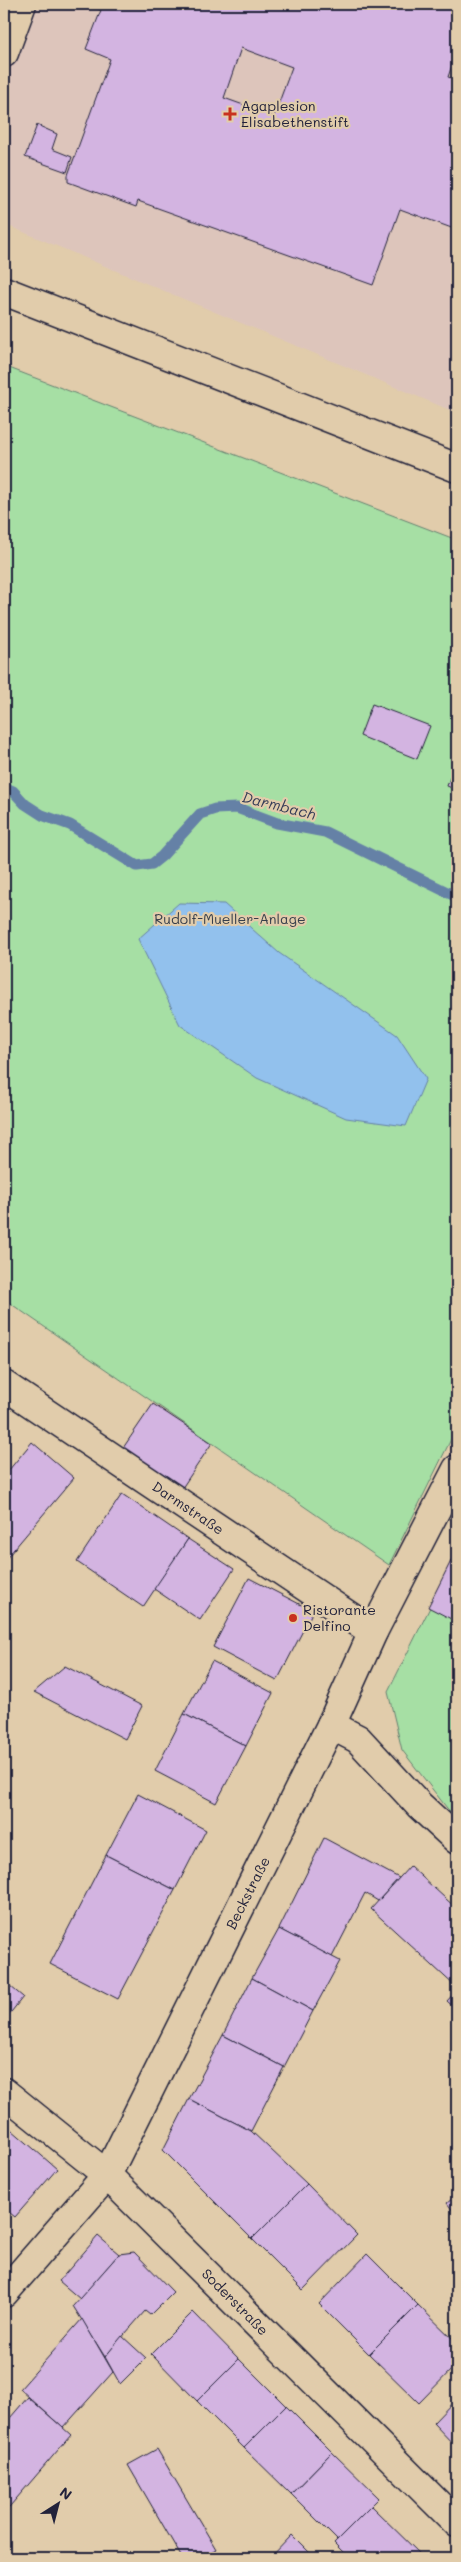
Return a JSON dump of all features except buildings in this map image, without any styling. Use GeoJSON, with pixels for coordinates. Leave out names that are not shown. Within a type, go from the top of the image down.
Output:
{"type":"FeatureCollection","features":[{"type":"Feature","properties":{"kind":"street"},"geometry":{"type":"LineString","coordinates":[[4,53],[22,4]]}},
{"type":"Feature","properties":{"kind":"street"},"geometry":{"type":"LineString","coordinates":[[4,290],[457,468]]}},
{"type":"Feature","properties":{"kind":"street","name":"Darmstraße"},"geometry":{"type":"LineString","coordinates":[[4,1385],[372,1632]]}},
{"type":"Feature","properties":{"kind":"street","name":"Beckstraße"},"geometry":{"type":"LineString","coordinates":[[4,2293],[107,2174],[331,1725],[372,1632],[457,1469]]}},
{"type":"Feature","properties":{"kind":"street"},"geometry":{"type":"LineString","coordinates":[[331,1725],[358,1739],[420,1805],[457,1840]]}},
{"type":"Feature","properties":{"kind":"street","name":"Soderstraße"},"geometry":{"type":"LineString","coordinates":[[4,2092],[107,2174],[457,2523]]}},
{"type":"Feature","properties":{"kind":"shaded area","name":"Agaplesion Elisabethenstift"},"geometry":{"type":"Polygon","coordinates":[[[4,4],[457,4],[457,413],[4,224],[4,4]]]}},
{"type":"Feature","properties":{"kind":"green space","name":"Rudolf-Mueller-Anlage"},"geometry":{"type":"Polygon","coordinates":[[[4,366],[457,540],[457,1427],[389,1565],[4,1299],[4,366]]]}},
{"type":"Feature","properties":{"kind":"green space"},"geometry":{"type":"Polygon","coordinates":[[[457,1553],[457,1821],[402,1750],[388,1692],[457,1553]]]}},
{"type":"Feature","properties":{"kind":"water"},"geometry":{"type":"Polygon","coordinates":[[[179,903],[224,904],[279,953],[397,1035],[426,1079],[406,1126],[346,1118],[257,1078],[180,1025],[138,939],[179,903]]]}},
{"type":"Feature","properties":{"kind":"waterway","name":"Darmbach"},"geometry":{"type":"LineString","coordinates":[[4,787],[13,791],[25,804],[42,815],[70,825],[137,866],[152,864],[162,856],[200,814],[215,809],[237,808],[277,823],[325,832],[457,897]]}},
{"type":"Feature","properties":{"kind":"place","name":"Agaplesion Elisabethenstift"},"geometry":{"type":"Point","coordinates":[230,114]}},
{"type":"Feature","properties":{"kind":"place","name":"Ristorante Delfino"},"geometry":{"type":"Point","coordinates":[293,1618]}}]}
